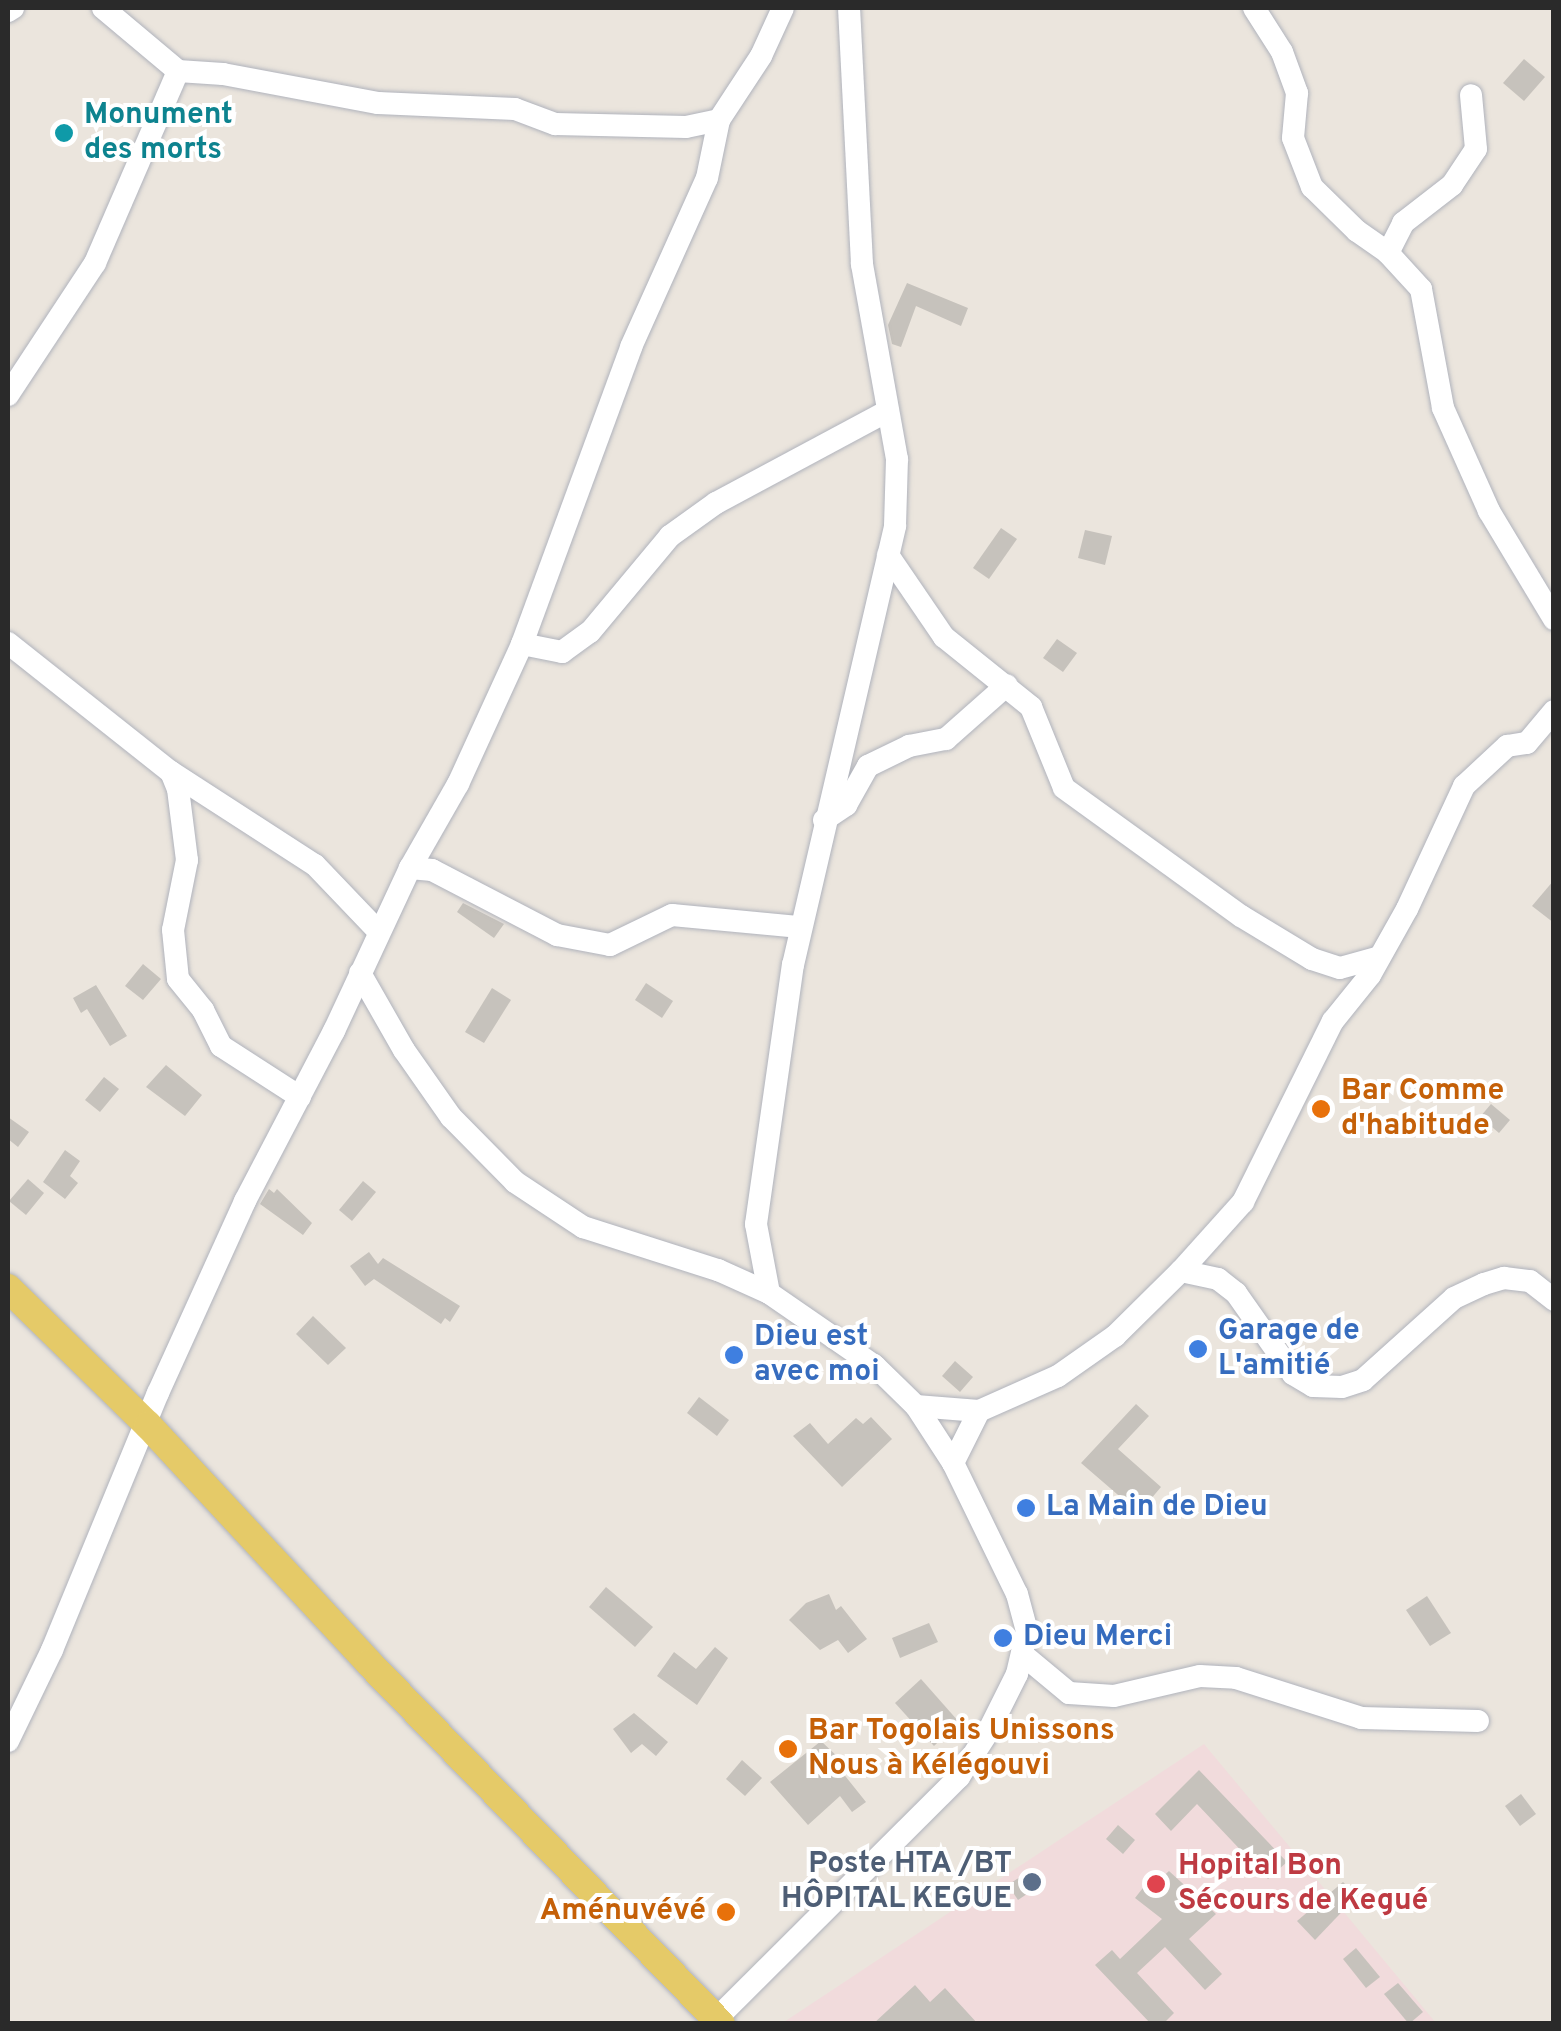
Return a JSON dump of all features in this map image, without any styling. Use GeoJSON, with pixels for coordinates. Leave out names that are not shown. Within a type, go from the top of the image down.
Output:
{"type":"FeatureCollection","features":[{"type":"Feature","properties":{"kind":"main road"},"geometry":{"type":"LineString","coordinates":[[8,1288],[148,1425],[369,1663],[718,2021]]}},
{"type":"Feature","properties":{"kind":"street"},"geometry":{"type":"LineString","coordinates":[[103,8],[178,71],[223,74],[378,103],[515,109],[555,124],[686,128],[720,120]]}},
{"type":"Feature","properties":{"kind":"street"},"geometry":{"type":"LineString","coordinates":[[8,1741],[52,1650],[245,1201],[300,1097],[410,868],[458,784],[522,644],[631,348],[707,178],[720,120],[761,56],[783,8]]}},
{"type":"Feature","properties":{"kind":"street"},"geometry":{"type":"LineString","coordinates":[[769,1293],[756,1224],[800,927],[894,526],[898,459],[886,412],[862,264],[849,8]]}},
{"type":"Feature","properties":{"kind":"street"},"geometry":{"type":"LineString","coordinates":[[1254,8],[1282,52],[1297,93],[1292,138],[1312,187],[1357,231],[1388,253],[1422,290],[1443,408],[1489,511],[1554,619]]}},
{"type":"Feature","properties":{"kind":"street"},"geometry":{"type":"LineString","coordinates":[[8,396],[95,263],[178,71]]}},
{"type":"Feature","properties":{"kind":"street"},"geometry":{"type":"LineString","coordinates":[[1388,253],[1403,223],[1452,184],[1476,149],[1471,95]]}},
{"type":"Feature","properties":{"kind":"street"},"geometry":{"type":"LineString","coordinates":[[522,644],[562,652],[590,632],[670,536],[716,504],[886,412]]}},
{"type":"Feature","properties":{"kind":"street"},"geometry":{"type":"LineString","coordinates":[[888,555],[944,637],[1031,707],[1064,788],[1240,916],[1312,959],[1340,968],[1380,957]]}},
{"type":"Feature","properties":{"kind":"street"},"geometry":{"type":"LineString","coordinates":[[8,644],[170,772],[315,866],[379,932]]}},
{"type":"Feature","properties":{"kind":"street"},"geometry":{"type":"LineString","coordinates":[[824,820],[846,805],[868,766],[909,746],[946,738],[1007,685]]}},
{"type":"Feature","properties":{"kind":"street"},"geometry":{"type":"LineString","coordinates":[[916,1406],[979,1411],[1058,1376],[1115,1336],[1181,1271],[1244,1202],[1333,1021],[1380,957],[1464,786],[1507,746],[1528,743],[1554,711]]}},
{"type":"Feature","properties":{"kind":"street"},"geometry":{"type":"LineString","coordinates":[[170,772],[178,789],[187,860],[173,930],[178,979],[204,1010],[221,1046],[300,1097]]}},
{"type":"Feature","properties":{"kind":"street"},"geometry":{"type":"LineString","coordinates":[[410,868],[432,870],[557,936],[610,945],[672,915],[800,927]]}},
{"type":"Feature","properties":{"kind":"street"},"geometry":{"type":"LineString","coordinates":[[360,972],[404,1050],[451,1116],[515,1182],[583,1227],[718,1270],[769,1293],[875,1366],[916,1406],[953,1463],[1017,1594],[1027,1631],[1017,1674],[988,1732],[958,1777],[718,2021]]}},
{"type":"Feature","properties":{"kind":"street"},"geometry":{"type":"LineString","coordinates":[[1181,1271],[1218,1280],[1236,1294],[1294,1374],[1313,1386],[1342,1387],[1363,1380],[1454,1298],[1484,1284],[1504,1278],[1530,1280],[1554,1300]]}},
{"type":"Feature","properties":{"kind":"street"},"geometry":{"type":"LineString","coordinates":[[953,1463],[979,1411]]}},
{"type":"Feature","properties":{"kind":"street"},"geometry":{"type":"LineString","coordinates":[[1022,1654],[1068,1693],[1114,1696],[1200,1676],[1236,1678],[1362,1718],[1478,1720]]}},
{"type":"Feature","properties":{"kind":"shaded area","name":"Hopital Bon Sécours de Kegué"},"geometry":{"type":"Polygon","coordinates":[[[1204,1744],[1436,2023],[781,2024],[1204,1744]]]}},
{"type":"Feature","properties":{"kind":"building"},"geometry":{"type":"Polygon","coordinates":[[[1524,59],[1545,77],[1524,101],[1503,83],[1524,59]]]}},
{"type":"Feature","properties":{"kind":"building"},"geometry":{"type":"Polygon","coordinates":[[[907,283],[968,308],[961,326],[916,306],[901,347],[892,344],[888,325],[907,283]]]}},
{"type":"Feature","properties":{"kind":"building"},"geometry":{"type":"Polygon","coordinates":[[[1001,528],[1017,539],[989,579],[973,568],[1001,528]]]}},
{"type":"Feature","properties":{"kind":"building"},"geometry":{"type":"Polygon","coordinates":[[[1085,530],[1112,536],[1105,565],[1078,558],[1085,530]]]}},
{"type":"Feature","properties":{"kind":"building"},"geometry":{"type":"Polygon","coordinates":[[[1057,639],[1077,653],[1063,672],[1043,658],[1057,639]]]}},
{"type":"Feature","properties":{"kind":"building"},"geometry":{"type":"Polygon","coordinates":[[[1554,880],[1554,923],[1532,906],[1554,880]]]}},
{"type":"Feature","properties":{"kind":"building"},"geometry":{"type":"Polygon","coordinates":[[[463,903],[504,924],[494,938],[457,912],[463,903]]]}},
{"type":"Feature","properties":{"kind":"building"},"geometry":{"type":"Polygon","coordinates":[[[143,964],[161,979],[143,1000],[125,986],[143,964]]]}},
{"type":"Feature","properties":{"kind":"building"},"geometry":{"type":"Polygon","coordinates":[[[646,983],[673,1001],[662,1018],[635,1000],[646,983]]]}},
{"type":"Feature","properties":{"kind":"building"},"geometry":{"type":"Polygon","coordinates":[[[96,985],[127,1036],[110,1046],[87,1009],[81,1013],[73,998],[96,985]]]}},
{"type":"Feature","properties":{"kind":"building"},"geometry":{"type":"Polygon","coordinates":[[[492,988],[511,1000],[484,1043],[465,1032],[492,988]]]}},
{"type":"Feature","properties":{"kind":"building"},"geometry":{"type":"Polygon","coordinates":[[[166,1065],[202,1095],[185,1116],[146,1087],[166,1065]]]}},
{"type":"Feature","properties":{"kind":"building"},"geometry":{"type":"Polygon","coordinates":[[[104,1077],[119,1089],[100,1112],[85,1100],[104,1077]]]}},
{"type":"Feature","properties":{"kind":"building"},"geometry":{"type":"Polygon","coordinates":[[[1491,1104],[1510,1120],[1499,1133],[1480,1117],[1491,1104]]]}},
{"type":"Feature","properties":{"kind":"building"},"geometry":{"type":"Polygon","coordinates":[[[8,1117],[29,1132],[18,1147],[8,1139],[8,1117]]]}},
{"type":"Feature","properties":{"kind":"building"},"geometry":{"type":"Polygon","coordinates":[[[65,1150],[80,1161],[70,1176],[78,1183],[65,1199],[43,1182],[65,1150]]]}},
{"type":"Feature","properties":{"kind":"building"},"geometry":{"type":"Polygon","coordinates":[[[28,1179],[44,1193],[26,1215],[9,1201],[28,1179]]]}},
{"type":"Feature","properties":{"kind":"building"},"geometry":{"type":"Polygon","coordinates":[[[363,1181],[376,1192],[352,1221],[339,1210],[363,1181]]]}},
{"type":"Feature","properties":{"kind":"building"},"geometry":{"type":"Polygon","coordinates":[[[269,1189],[274,1193],[277,1189],[312,1223],[303,1235],[260,1204],[269,1189]]]}},
{"type":"Feature","properties":{"kind":"building"},"geometry":{"type":"Polygon","coordinates":[[[369,1252],[378,1264],[383,1258],[460,1306],[450,1322],[445,1318],[441,1324],[374,1279],[365,1286],[350,1266],[369,1252]]]}},
{"type":"Feature","properties":{"kind":"building"},"geometry":{"type":"Polygon","coordinates":[[[313,1316],[346,1348],[328,1365],[296,1334],[313,1316]]]}},
{"type":"Feature","properties":{"kind":"building"},"geometry":{"type":"Polygon","coordinates":[[[955,1361],[973,1377],[960,1392],[942,1376],[955,1361]]]}},
{"type":"Feature","properties":{"kind":"building"},"geometry":{"type":"Polygon","coordinates":[[[699,1397],[729,1420],[717,1436],[687,1413],[699,1397]]]}},
{"type":"Feature","properties":{"kind":"building"},"geometry":{"type":"Polygon","coordinates":[[[1136,1404],[1149,1416],[1118,1449],[1161,1487],[1139,1513],[1081,1463],[1136,1404]]]}},
{"type":"Feature","properties":{"kind":"building"},"geometry":{"type":"Polygon","coordinates":[[[871,1417],[892,1439],[842,1487],[793,1436],[810,1423],[828,1444],[856,1418],[863,1424],[871,1417]]]}},
{"type":"Feature","properties":{"kind":"building"},"geometry":{"type":"Polygon","coordinates":[[[606,1587],[653,1627],[635,1647],[589,1607],[606,1587]]]}},
{"type":"Feature","properties":{"kind":"building"},"geometry":{"type":"Polygon","coordinates":[[[829,1594],[836,1610],[841,1606],[867,1639],[848,1653],[838,1640],[820,1650],[789,1620],[806,1603],[829,1594]]]}},
{"type":"Feature","properties":{"kind":"building"},"geometry":{"type":"Polygon","coordinates":[[[1427,1596],[1451,1633],[1430,1646],[1406,1610],[1427,1596]]]}},
{"type":"Feature","properties":{"kind":"building"},"geometry":{"type":"Polygon","coordinates":[[[929,1623],[938,1642],[900,1658],[892,1638],[929,1623]]]}},
{"type":"Feature","properties":{"kind":"building"},"geometry":{"type":"Polygon","coordinates":[[[715,1647],[728,1658],[697,1705],[657,1676],[674,1652],[696,1669],[715,1647]]]}},
{"type":"Feature","properties":{"kind":"building"},"geometry":{"type":"Polygon","coordinates":[[[921,1679],[959,1722],[934,1746],[895,1703],[921,1679]]]}},
{"type":"Feature","properties":{"kind":"building"},"geometry":{"type":"Polygon","coordinates":[[[634,1713],[668,1742],[656,1756],[642,1744],[631,1753],[613,1729],[634,1713]]]}},
{"type":"Feature","properties":{"kind":"building"},"geometry":{"type":"Polygon","coordinates":[[[821,1741],[841,1760],[834,1762],[866,1802],[852,1812],[840,1796],[808,1825],[770,1782],[821,1741]]]}},
{"type":"Feature","properties":{"kind":"building"},"geometry":{"type":"Polygon","coordinates":[[[742,1760],[762,1778],[745,1796],[726,1779],[742,1760]]]}},
{"type":"Feature","properties":{"kind":"building"},"geometry":{"type":"Polygon","coordinates":[[[1199,1770],[1287,1862],[1268,1879],[1197,1804],[1171,1831],[1155,1814],[1199,1770]]]}},
{"type":"Feature","properties":{"kind":"building"},"geometry":{"type":"Polygon","coordinates":[[[1521,1794],[1536,1814],[1520,1826],[1505,1806],[1521,1794]]]}},
{"type":"Feature","properties":{"kind":"building"},"geometry":{"type":"Polygon","coordinates":[[[1118,1825],[1135,1840],[1123,1854],[1106,1839],[1118,1825]]]}},
{"type":"Feature","properties":{"kind":"building"},"geometry":{"type":"Polygon","coordinates":[[[1169,1871],[1216,1914],[1189,1939],[1222,1974],[1205,1990],[1165,1947],[1137,1973],[1174,2013],[1163,2024],[1151,2024],[1095,1965],[1112,1950],[1120,1959],[1162,1919],[1135,1898],[1146,1884],[1150,1888],[1169,1871]]]}},
{"type":"Feature","properties":{"kind":"building"},"geometry":{"type":"Polygon","coordinates":[[[1023,1875],[1033,1890],[1018,1900],[1008,1885],[1023,1875]]]}},
{"type":"Feature","properties":{"kind":"building"},"geometry":{"type":"Polygon","coordinates":[[[1343,1882],[1357,1896],[1315,1940],[1297,1921],[1343,1882]]]}},
{"type":"Feature","properties":{"kind":"building"},"geometry":{"type":"Polygon","coordinates":[[[1356,1948],[1380,1977],[1366,1988],[1343,1959],[1356,1948]]]}},
{"type":"Feature","properties":{"kind":"building"},"geometry":{"type":"Polygon","coordinates":[[[1398,1983],[1423,2012],[1409,2024],[1384,1994],[1398,1983]]]}},
{"type":"Feature","properties":{"kind":"building"},"geometry":{"type":"Polygon","coordinates":[[[915,1985],[930,2002],[945,1988],[978,2024],[873,2024],[915,1985]]]}},
{"type":"Feature","properties":{"kind":"place","name":"Monument des morts"},"geometry":{"type":"Point","coordinates":[64,133]}},
{"type":"Feature","properties":{"kind":"place","name":"Bar Comme d'habitude"},"geometry":{"type":"Point","coordinates":[1321,1109]}},
{"type":"Feature","properties":{"kind":"place","name":"Garage de L'amitié"},"geometry":{"type":"Point","coordinates":[1198,1349]}},
{"type":"Feature","properties":{"kind":"place","name":"Dieu est avec moi"},"geometry":{"type":"Point","coordinates":[734,1355]}},
{"type":"Feature","properties":{"kind":"place","name":"La Main de Dieu"},"geometry":{"type":"Point","coordinates":[1026,1508]}},
{"type":"Feature","properties":{"kind":"place","name":"Dieu Merci"},"geometry":{"type":"Point","coordinates":[1003,1638]}},
{"type":"Feature","properties":{"kind":"place","name":"Bar Togolais Unissons Nous à Kélégouvi"},"geometry":{"type":"Point","coordinates":[788,1749]}},
{"type":"Feature","properties":{"kind":"place","name":"Poste HTA /BT HÔPITAL KEGUE"},"geometry":{"type":"Point","coordinates":[1032,1882]}},
{"type":"Feature","properties":{"kind":"place","name":"Hopital Bon Sécours de Kegué"},"geometry":{"type":"Point","coordinates":[1156,1884]}},
{"type":"Feature","properties":{"kind":"place","name":"Aménuvévé"},"geometry":{"type":"Point","coordinates":[726,1912]}}]}
